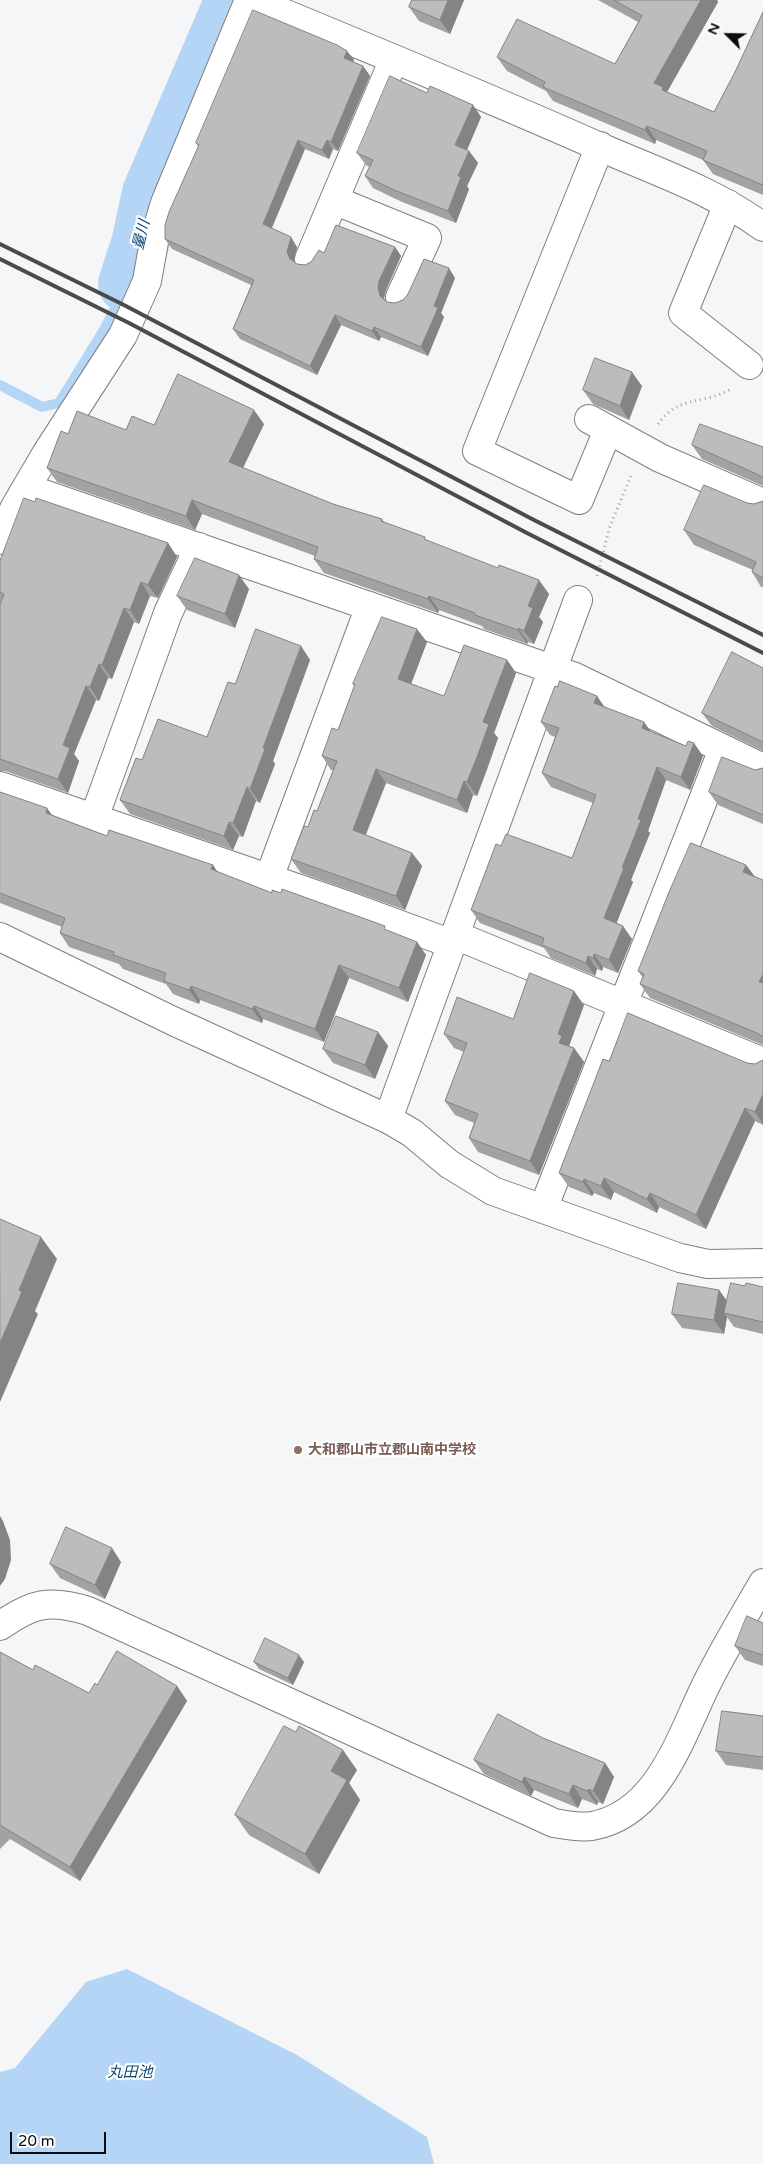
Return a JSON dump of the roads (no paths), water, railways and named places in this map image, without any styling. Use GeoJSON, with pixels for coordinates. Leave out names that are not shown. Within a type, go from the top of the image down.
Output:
{"type":"FeatureCollection","features":[{"type":"Feature","properties":{"kind":"street"},"geometry":{"type":"LineString","coordinates":[[0,540],[26,488],[123,335],[147,281],[155,236],[165,203],[250,0],[600,146],[728,204],[763,227]]}},
{"type":"Feature","properties":{"kind":"street"},"geometry":{"type":"LineString","coordinates":[[309,259],[394,59]]}},
{"type":"Feature","properties":{"kind":"street"},"geometry":{"type":"LineString","coordinates":[[600,146],[477,451],[578,500],[599,424],[660,458],[763,503]]}},
{"type":"Feature","properties":{"kind":"street"},"geometry":{"type":"LineString","coordinates":[[334,200],[427,238],[400,297]]}},
{"type":"Feature","properties":{"kind":"street"},"geometry":{"type":"LineString","coordinates":[[728,204],[683,313],[749,365]]}},
{"type":"Feature","properties":{"kind":"street"},"geometry":{"type":"LineString","coordinates":[[26,488],[575,677],[763,768]]}},
{"type":"Feature","properties":{"kind":"street"},"geometry":{"type":"LineString","coordinates":[[94,818],[168,613],[199,547]]}},
{"type":"Feature","properties":{"kind":"street"},"geometry":{"type":"LineString","coordinates":[[388,1119],[484,851],[578,600]]}},
{"type":"Feature","properties":{"kind":"street"},"geometry":{"type":"LineString","coordinates":[[269,878],[370,606]]}},
{"type":"Feature","properties":{"kind":"street"},"geometry":{"type":"LineString","coordinates":[[543,1209],[723,749]]}},
{"type":"Feature","properties":{"kind":"street"},"geometry":{"type":"LineString","coordinates":[[0,786],[453,940],[623,1003],[763,1062]]}},
{"type":"Feature","properties":{"kind":"street"},"geometry":{"type":"LineString","coordinates":[[0,936],[173,1021],[388,1119],[412,1133],[449,1164],[493,1190],[680,1258],[708,1264],[763,1263]]}},
{"type":"Feature","properties":{"kind":"street"},"geometry":{"type":"LineString","coordinates":[[0,1626],[18,1613],[42,1604],[66,1604],[88,1611],[554,1823],[572,1826],[591,1826],[612,1821],[630,1810],[646,1795],[663,1774],[724,1650],[763,1583]]}},
{"type":"Feature","properties":{"kind":"water","name":"丸田池"},"geometry":{"type":"Polygon","coordinates":[[[127,1969],[297,2055],[427,2137],[434,2164],[0,2164],[0,2072],[15,2068],[86,1982],[127,1969]]]}},
{"type":"Feature","properties":{"kind":"waterway","name":"量川"},"geometry":{"type":"LineString","coordinates":[[127,284],[140,244],[151,193],[234,0]]}},
{"type":"Feature","properties":{"kind":"waterway","name":"量川"},"geometry":{"type":"LineString","coordinates":[[0,385],[42,407],[59,403],[105,328],[127,284]]}},
{"type":"Feature","properties":{"kind":"railway"},"geometry":{"type":"LineString","coordinates":[[0,244],[122,304],[534,520],[763,635]]}},
{"type":"Feature","properties":{"kind":"railway"},"geometry":{"type":"LineString","coordinates":[[0,259],[129,323],[525,532],[763,653]]}},
{"type":"Feature","properties":{"kind":"place","name":"大和郡山市立郡山南中学校"},"geometry":{"type":"Point","coordinates":[298,1450]}}]}
